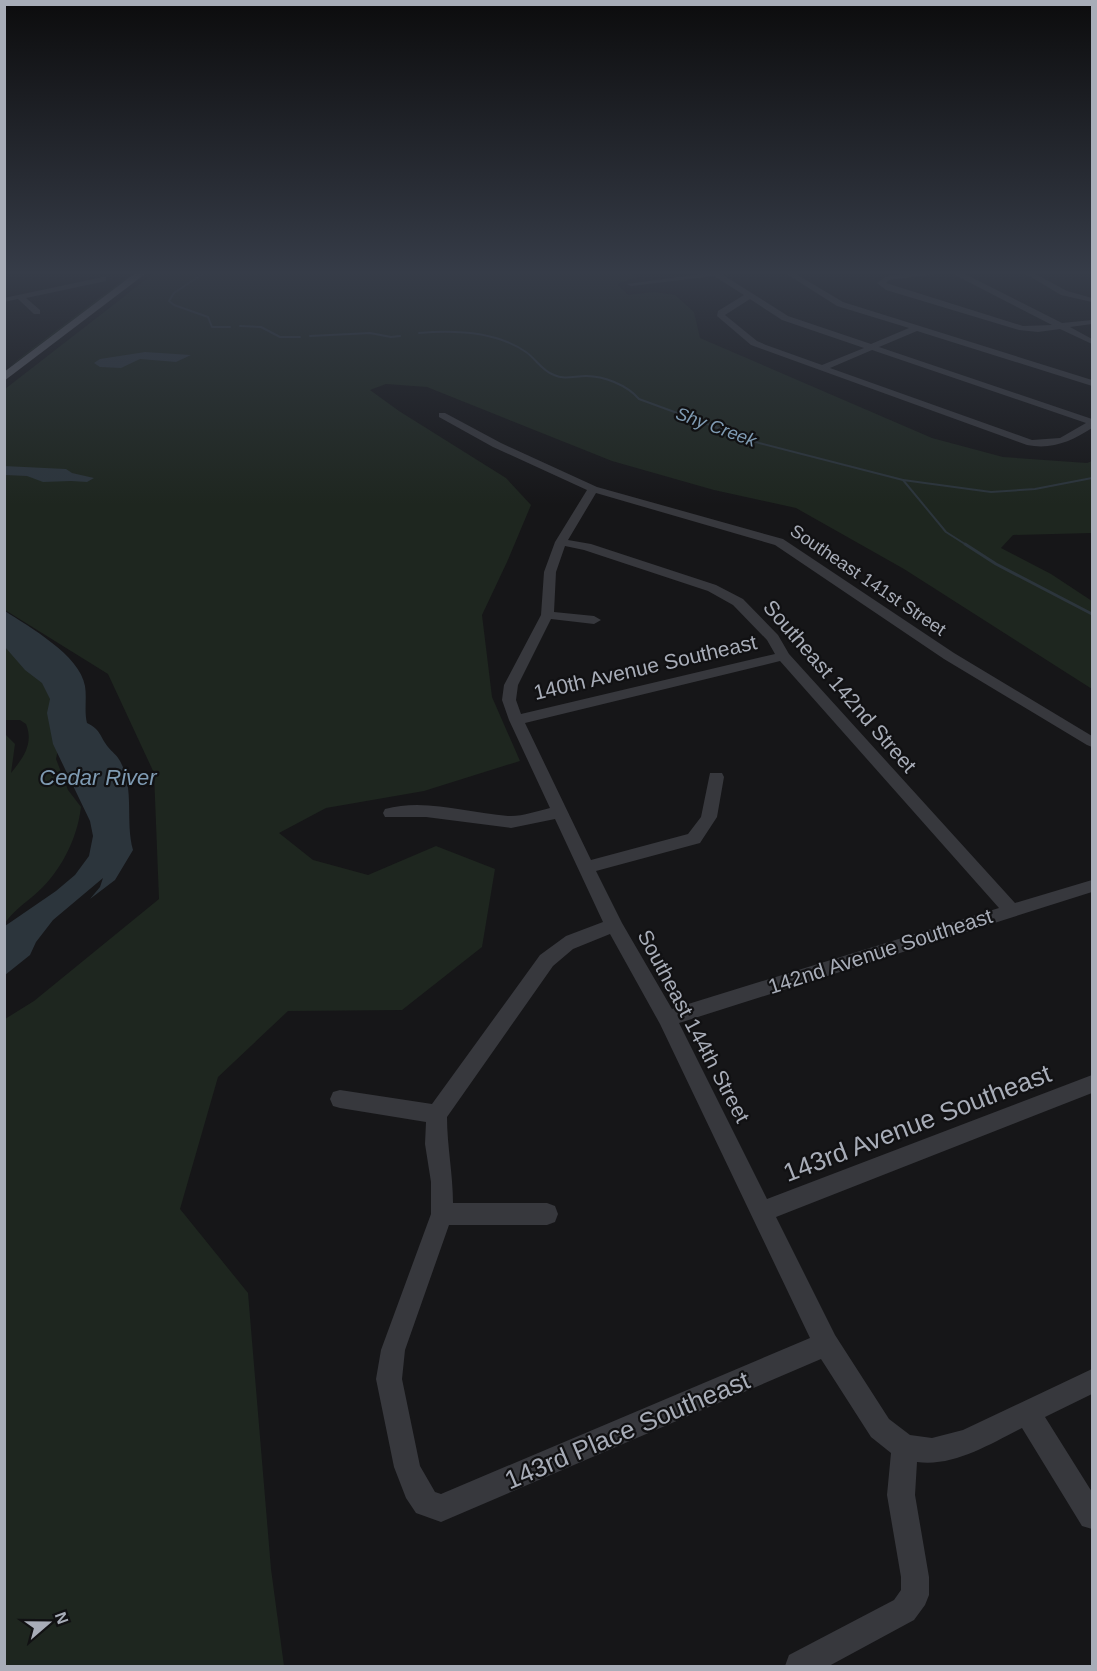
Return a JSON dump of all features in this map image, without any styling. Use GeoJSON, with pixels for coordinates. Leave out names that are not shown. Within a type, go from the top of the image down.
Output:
{"type":"FeatureCollection","features":[{"type":"Feature","properties":{"kind":"main road"},"geometry":{"type":"LineString","coordinates":[[4,378],[42,349]]}},
{"type":"Feature","properties":{"kind":"street"},"geometry":{"type":"LineString","coordinates":[[771,349],[1031,443],[1063,442],[1092,423]]}},
{"type":"Feature","properties":{"kind":"street"},"geometry":{"type":"LineString","coordinates":[[823,368],[868,349]]}},
{"type":"Feature","properties":{"kind":"street"},"geometry":{"type":"LineString","coordinates":[[873,349],[1092,423]]}},
{"type":"Feature","properties":{"kind":"street"},"geometry":{"type":"LineString","coordinates":[[984,349],[1092,383]]}},
{"type":"Feature","properties":{"kind":"street","name":"Southeast 141st Street"},"geometry":{"type":"LineString","coordinates":[[442,415],[507,450],[593,489],[779,542],[949,656],[1092,742]]}},
{"type":"Feature","properties":{"kind":"street","name":"Southeast 144th Street"},"geometry":{"type":"LineString","coordinates":[[593,489],[561,542],[550,572],[547,615],[511,685],[510,700],[516,720],[614,926],[667,1019],[826,1344],[880,1428],[905,1447]]}},
{"type":"Feature","properties":{"kind":"street","name":"Southeast 142nd Street"},"geometry":{"type":"LineString","coordinates":[[561,542],[587,547],[720,593],[738,602],[773,638],[783,656],[1011,910]]}},
{"type":"Feature","properties":{"kind":"street"},"geometry":{"type":"LineString","coordinates":[[547,615],[594,620]]}},
{"type":"Feature","properties":{"kind":"street","name":"140th Avenue Southeast"},"geometry":{"type":"LineString","coordinates":[[516,720],[783,656]]}},
{"type":"Feature","properties":{"kind":"street"},"geometry":{"type":"LineString","coordinates":[[587,867],[694,839],[706,827],[712,812],[716,777]]}},
{"type":"Feature","properties":{"kind":"street"},"geometry":{"type":"LineString","coordinates":[[390,813],[426,811],[512,822],[559,812]]}},
{"type":"Feature","properties":{"kind":"street","name":"142nd Avenue Southeast"},"geometry":{"type":"LineString","coordinates":[[667,1019],[1092,886]]}},
{"type":"Feature","properties":{"kind":"street"},"geometry":{"type":"LineString","coordinates":[[547,1214],[442,1214],[442,1182],[436,1144],[437,1114],[503,1023],[528,983],[549,959],[567,944],[614,926]]}},
{"type":"Feature","properties":{"kind":"street","name":"143rd Avenue Southeast"},"geometry":{"type":"LineString","coordinates":[[761,1212],[1092,1084]]}},
{"type":"Feature","properties":{"kind":"street"},"geometry":{"type":"LineString","coordinates":[[340,1100],[437,1114]]}},
{"type":"Feature","properties":{"kind":"street","name":"143rd Place Southeast"},"geometry":{"type":"LineString","coordinates":[[442,1214],[393,1350],[388,1379],[407,1467],[416,1488],[426,1503],[441,1508],[470,1497],[826,1344]]}},
{"type":"Feature","properties":{"kind":"street"},"geometry":{"type":"LineString","coordinates":[[800,1666],[904,1610],[915,1595],[915,1577],[901,1495],[905,1447],[933,1451],[966,1442],[1092,1382]]}},
{"type":"Feature","properties":{"kind":"street"},"geometry":{"type":"LineString","coordinates":[[1028,1414],[1092,1516]]}},
{"type":"Feature","properties":{"kind":"shaded area"},"geometry":{"type":"Polygon","coordinates":[[[34,349],[7,369],[20,358],[34,349]]]}},
{"type":"Feature","properties":{"kind":"shaded area"},"geometry":{"type":"Polygon","coordinates":[[[57,349],[725,349],[932,438],[1003,457],[1087,463],[1092,461],[1092,533],[1013,535],[1001,548],[1051,574],[1092,601],[1092,689],[904,569],[796,508],[714,490],[612,461],[427,387],[386,384],[370,390],[399,411],[506,478],[531,505],[482,615],[492,697],[520,761],[424,791],[326,808],[279,833],[313,860],[368,875],[436,846],[495,869],[482,947],[402,1010],[288,1011],[218,1077],[180,1209],[248,1293],[271,1569],[284,1666],[5,1666],[5,1019],[34,1001],[159,899],[154,773],[108,674],[5,610],[5,389],[57,349]]]}},
{"type":"Feature","properties":{"kind":"shaded area"},"geometry":{"type":"Polygon","coordinates":[[[5,640],[47,670],[59,744],[56,759],[68,790],[81,807],[71,845],[58,868],[42,888],[17,909],[5,923],[4,733],[15,744],[11,773],[23,756],[29,738],[26,724],[20,720],[5,720],[5,640]]]}},
{"type":"Feature","properties":{"kind":"water"},"geometry":{"type":"Polygon","coordinates":[[[145,352],[191,355],[176,362],[140,359],[121,368],[100,367],[94,363],[100,359],[145,352]]]}},
{"type":"Feature","properties":{"kind":"water"},"geometry":{"type":"Polygon","coordinates":[[[4,466],[66,469],[72,473],[94,478],[87,482],[43,482],[27,476],[5,475],[4,466]]]}},
{"type":"Feature","properties":{"kind":"water","name":"Cedar River"},"geometry":{"type":"Polygon","coordinates":[[[5,611],[64,653],[81,675],[85,686],[87,723],[97,731],[119,759],[125,771],[133,850],[115,880],[90,899],[100,887],[103,878],[53,920],[36,942],[30,955],[5,975],[5,926],[75,875],[89,856],[93,836],[90,821],[53,744],[47,713],[50,699],[42,683],[25,670],[5,647],[5,611]]]}},
{"type":"Feature","properties":{"kind":"waterway","name":"Shy Creek"},"geometry":{"type":"LineString","coordinates":[[521,349],[546,371],[558,376],[566,378],[593,376],[608,380],[622,386],[639,399],[759,443],[903,480]]}},
{"type":"Feature","properties":{"kind":"waterway"},"geometry":{"type":"LineString","coordinates":[[903,480],[991,492],[1035,489],[1092,478]]}},
{"type":"Feature","properties":{"kind":"waterway","name":"Shy Creek"},"geometry":{"type":"LineString","coordinates":[[903,480],[946,532],[968,546]]}},
{"type":"Feature","properties":{"kind":"waterway","name":"Shy Creek"},"geometry":{"type":"LineString","coordinates":[[965,544],[996,564],[1092,614]]}}]}
